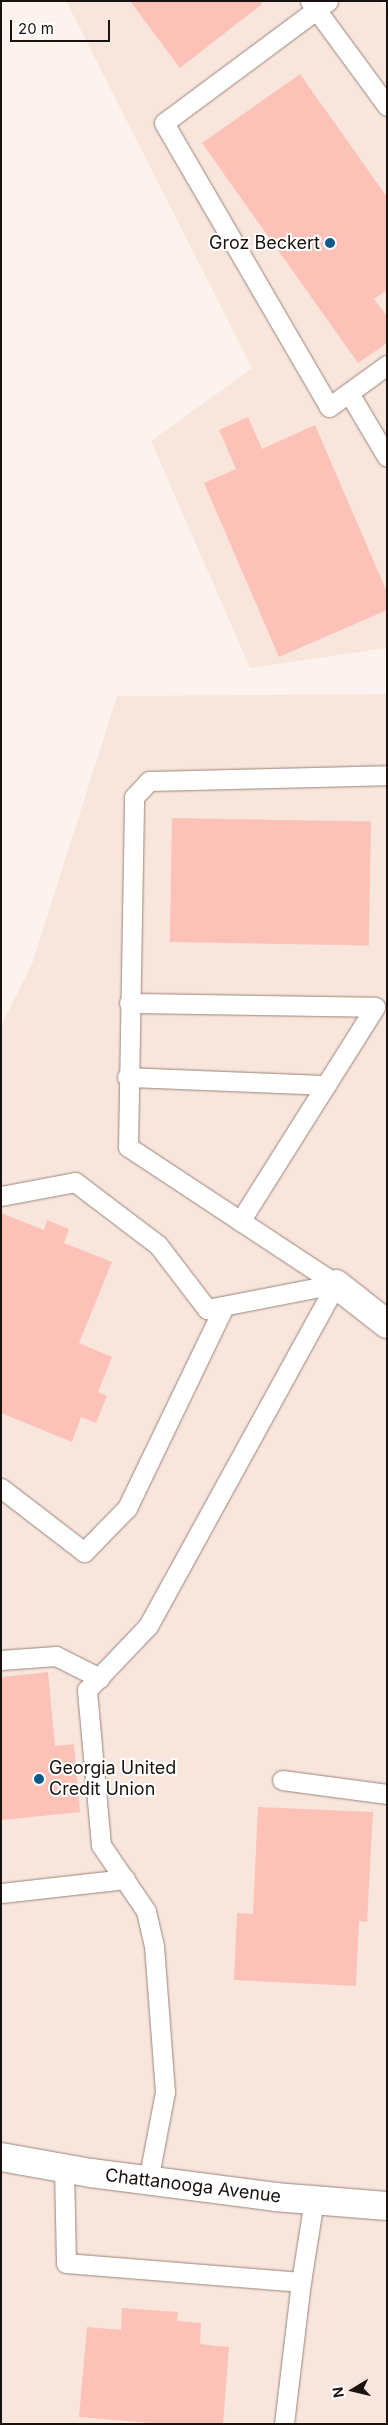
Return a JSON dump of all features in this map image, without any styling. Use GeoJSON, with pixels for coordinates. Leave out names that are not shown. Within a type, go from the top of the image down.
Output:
{"type":"FeatureCollection","features":[{"type":"Feature","properties":{"kind":"street"},"geometry":{"type":"LineString","coordinates":[[336,1284],[387,1324]]}},
{"type":"Feature","properties":{"kind":"street","name":"Chattanooga Avenue"},"geometry":{"type":"LineString","coordinates":[[1,2157],[148,2181],[314,2200],[387,2206]]}},
{"type":"Feature","properties":{"kind":"lane"},"geometry":{"type":"LineString","coordinates":[[387,106],[318,4],[164,123],[328,407],[387,365]]}},
{"type":"Feature","properties":{"kind":"lane"},"geometry":{"type":"LineString","coordinates":[[349,393],[387,457]]}},
{"type":"Feature","properties":{"kind":"lane"},"geometry":{"type":"LineString","coordinates":[[336,1284],[128,1146],[127,1078],[134,797],[149,781],[387,775]]}},
{"type":"Feature","properties":{"kind":"lane"},"geometry":{"type":"LineString","coordinates":[[129,1003],[375,1007],[240,1221]]}},
{"type":"Feature","properties":{"kind":"lane"},"geometry":{"type":"LineString","coordinates":[[127,1078],[326,1085]]}},
{"type":"Feature","properties":{"kind":"lane"},"geometry":{"type":"LineString","coordinates":[[1,1196],[75,1182],[158,1245],[207,1309],[336,1284]]}},
{"type":"Feature","properties":{"kind":"lane"},"geometry":{"type":"LineString","coordinates":[[148,2181],[165,2092],[154,1946],[146,1911],[101,1845],[87,1690],[148,1626],[336,1284]]}},
{"type":"Feature","properties":{"kind":"lane"},"geometry":{"type":"LineString","coordinates":[[1,1488],[84,1552],[127,1508],[224,1306]]}},
{"type":"Feature","properties":{"kind":"lane"},"geometry":{"type":"LineString","coordinates":[[1,1660],[56,1656],[100,1678]]}},
{"type":"Feature","properties":{"kind":"lane"},"geometry":{"type":"LineString","coordinates":[[282,1780],[387,1794]]}},
{"type":"Feature","properties":{"kind":"lane"},"geometry":{"type":"LineString","coordinates":[[1,1893],[125,1879]]}},
{"type":"Feature","properties":{"kind":"lane"},"geometry":{"type":"LineString","coordinates":[[64,2168],[66,2263],[301,2282]]}},
{"type":"Feature","properties":{"kind":"lane"},"geometry":{"type":"LineString","coordinates":[[284,2424],[301,2282],[314,2200]]}},
{"type":"Feature","properties":{"kind":"shaded area"},"geometry":{"type":"Polygon","coordinates":[[[66,1],[380,1],[387,10],[387,648],[250,668],[151,441],[252,368],[66,1]]]}},
{"type":"Feature","properties":{"kind":"shaded area"},"geometry":{"type":"Polygon","coordinates":[[[387,694],[387,2424],[1,2424],[1,1026],[32,964],[117,696],[387,694]]]}},
{"type":"Feature","properties":{"kind":"building"},"geometry":{"type":"Polygon","coordinates":[[[130,1],[260,1],[262,4],[180,68],[130,1]]]}},
{"type":"Feature","properties":{"kind":"building","name":"Groz Beckert"},"geometry":{"type":"Polygon","coordinates":[[[300,74],[387,197],[387,290],[374,299],[387,316],[387,343],[358,363],[202,143],[300,74]]]}},
{"type":"Feature","properties":{"kind":"building"},"geometry":{"type":"Polygon","coordinates":[[[248,417],[262,449],[315,425],[387,592],[387,610],[279,657],[204,483],[236,469],[219,430],[248,417]]]}},
{"type":"Feature","properties":{"kind":"building"},"geometry":{"type":"Polygon","coordinates":[[[172,818],[371,821],[369,945],[170,942],[172,818]]]}},
{"type":"Feature","properties":{"kind":"building"},"geometry":{"type":"Polygon","coordinates":[[[1,1213],[44,1230],[47,1220],[69,1229],[64,1243],[112,1262],[79,1343],[112,1357],[98,1392],[107,1396],[96,1423],[81,1417],[72,1442],[1,1413],[1,1213]]]}},
{"type":"Feature","properties":{"kind":"building","name":"Georgia United Credit Union"},"geometry":{"type":"Polygon","coordinates":[[[48,1672],[55,1746],[74,1744],[80,1812],[1,1820],[1,1677],[48,1672]]]}},
{"type":"Feature","properties":{"kind":"building"},"geometry":{"type":"Polygon","coordinates":[[[258,1807],[373,1812],[367,1922],[359,1921],[356,1986],[234,1980],[237,1913],[253,1914],[258,1807]]]}},
{"type":"Feature","properties":{"kind":"building"},"geometry":{"type":"Polygon","coordinates":[[[122,2308],[178,2312],[177,2321],[201,2323],[200,2344],[229,2347],[223,2424],[163,2424],[79,2417],[87,2327],[121,2330],[122,2308]]]}},
{"type":"Feature","properties":{"kind":"place","name":"Groz Beckert"},"geometry":{"type":"Point","coordinates":[330,243]}},
{"type":"Feature","properties":{"kind":"place","name":"Georgia United Credit Union"},"geometry":{"type":"Point","coordinates":[39,1779]}}]}
